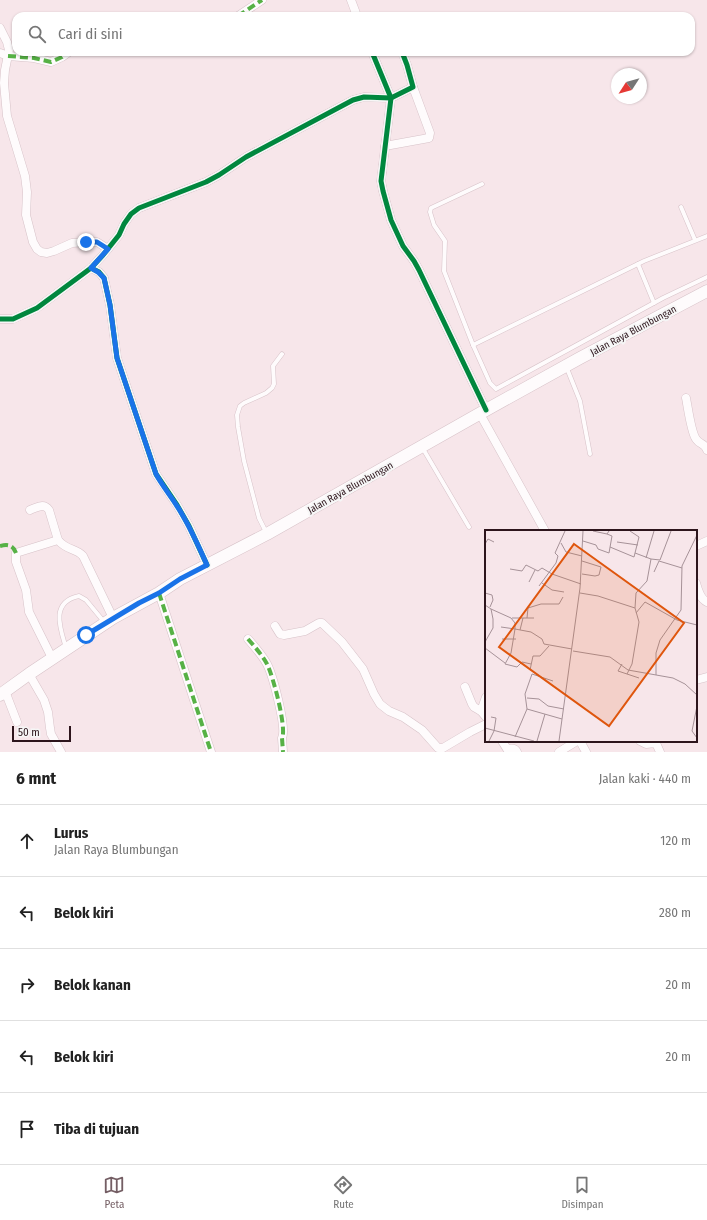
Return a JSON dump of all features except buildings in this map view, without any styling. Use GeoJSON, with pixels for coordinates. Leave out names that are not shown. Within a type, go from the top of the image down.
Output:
{"type":"FeatureCollection","features":[{"type":"Feature","properties":{"kind":"main road","name":"Jalan Raya Blumbungan"},"geometry":{"type":"LineString","coordinates":[[2,693],[109,620],[159,593],[180,579],[267,534],[566,366],[707,291]]}},
{"type":"Feature","properties":{"kind":"street"},"geometry":{"type":"LineString","coordinates":[[244,12],[262,0]]}},
{"type":"Feature","properties":{"kind":"street"},"geometry":{"type":"LineString","coordinates":[[350,0],[355,12]]}},
{"type":"Feature","properties":{"kind":"street"},"geometry":{"type":"LineString","coordinates":[[0,28],[9,50],[4,55],[4,83],[7,116],[25,176],[27,192],[26,215],[33,242],[37,249],[41,252],[47,253],[72,243],[86,242],[97,242],[108,249]]}},
{"type":"Feature","properties":{"kind":"street"},"geometry":{"type":"LineString","coordinates":[[15,56],[51,62],[64,56]]}},
{"type":"Feature","properties":{"kind":"street"},"geometry":{"type":"LineString","coordinates":[[374,56],[391,98],[381,181],[391,220],[403,246],[419,270],[483,412],[545,530]]}},
{"type":"Feature","properties":{"kind":"street"},"geometry":{"type":"LineString","coordinates":[[385,146],[428,138],[430,133],[413,87],[404,56]]}},
{"type":"Feature","properties":{"kind":"street"},"geometry":{"type":"LineString","coordinates":[[0,319],[13,319],[37,308],[91,268],[119,235],[131,214],[139,208],[206,182],[246,157],[354,100],[359,98],[391,98],[413,87]]}},
{"type":"Feature","properties":{"kind":"street"},"geometry":{"type":"LineString","coordinates":[[91,268],[104,278],[110,305],[117,358],[156,474],[189,526],[207,565]]}},
{"type":"Feature","properties":{"kind":"street"},"geometry":{"type":"LineString","coordinates":[[686,398],[694,434],[698,442],[704,445],[707,450]]}},
{"type":"Feature","properties":{"kind":"street"},"geometry":{"type":"LineString","coordinates":[[30,510],[46,506],[49,510],[58,540],[66,548],[80,553],[109,620]]}},
{"type":"Feature","properties":{"kind":"street"},"geometry":{"type":"LineString","coordinates":[[52,658],[29,612],[26,590],[16,562],[16,553],[58,540]]}},
{"type":"Feature","properties":{"kind":"street"},"geometry":{"type":"LineString","coordinates":[[697,546],[707,541]]}},
{"type":"Feature","properties":{"kind":"street"},"geometry":{"type":"LineString","coordinates":[[697,586],[701,597],[707,602]]}},
{"type":"Feature","properties":{"kind":"street"},"geometry":{"type":"LineString","coordinates":[[159,593],[210,752]]}},
{"type":"Feature","properties":{"kind":"street"},"geometry":{"type":"LineString","coordinates":[[275,626],[280,634],[284,635],[305,631],[319,623],[322,623],[342,642],[363,669],[380,704],[389,711],[404,717],[422,730],[438,748],[443,748],[485,724]]}},
{"type":"Feature","properties":{"kind":"street"},"geometry":{"type":"LineString","coordinates":[[248,639],[262,655],[268,665],[280,702],[283,731],[283,752]]}},
{"type":"Feature","properties":{"kind":"street"},"geometry":{"type":"LineString","coordinates":[[29,674],[44,700],[48,712],[51,734],[60,752]]}},
{"type":"Feature","properties":{"kind":"street"},"geometry":{"type":"LineString","coordinates":[[697,680],[707,677]]}},
{"type":"Feature","properties":{"kind":"street"},"geometry":{"type":"LineString","coordinates":[[465,687],[474,707],[484,714]]}},
{"type":"Feature","properties":{"kind":"street"},"geometry":{"type":"LineString","coordinates":[[2,693],[17,722]]}},
{"type":"Feature","properties":{"kind":"street"},"geometry":{"type":"LineString","coordinates":[[503,742],[507,749],[512,748],[517,752]]}},
{"type":"Feature","properties":{"kind":"street"},"geometry":{"type":"LineString","coordinates":[[559,752],[577,742]]}},
{"type":"Feature","properties":{"kind":"street"},"geometry":{"type":"LineString","coordinates":[[580,742],[586,752]]}},
{"type":"Feature","properties":{"kind":"street"},"geometry":{"type":"LineString","coordinates":[[642,742],[646,744],[656,743],[660,752]]}},
{"type":"Feature","properties":{"kind":"lane"},"geometry":{"type":"LineString","coordinates":[[482,184],[431,208],[430,212],[434,224],[445,241],[444,271],[473,345],[490,383],[496,389],[654,303],[707,277]]}},
{"type":"Feature","properties":{"kind":"lane"},"geometry":{"type":"LineString","coordinates":[[681,207],[695,240]]}},
{"type":"Feature","properties":{"kind":"lane"},"geometry":{"type":"LineString","coordinates":[[473,345],[638,264],[707,236]]}},
{"type":"Feature","properties":{"kind":"lane"},"geometry":{"type":"LineString","coordinates":[[638,264],[654,303]]}},
{"type":"Feature","properties":{"kind":"lane"},"geometry":{"type":"LineString","coordinates":[[267,534],[259,518],[244,461],[237,415],[240,406],[266,393],[272,388],[274,384],[273,366],[282,354]]}},
{"type":"Feature","properties":{"kind":"lane"},"geometry":{"type":"LineString","coordinates":[[566,366],[580,401],[590,454]]}},
{"type":"Feature","properties":{"kind":"lane"},"geometry":{"type":"LineString","coordinates":[[422,447],[469,527]]}},
{"type":"Feature","properties":{"kind":"lane"},"geometry":{"type":"LineString","coordinates":[[66,648],[60,627],[60,614],[61,608],[68,600],[79,596],[86,600],[109,620]]}},
{"type":"Feature","properties":{"kind":"marked path"},"geometry":{"type":"LineString","coordinates":[[244,12],[262,0]]}},
{"type":"Feature","properties":{"kind":"marked path"},"geometry":{"type":"LineString","coordinates":[[8,56],[34,58],[51,62],[63,56]]}},
{"type":"Feature","properties":{"kind":"marked path"},"geometry":{"type":"LineString","coordinates":[[0,546],[10,546],[16,553]]}},
{"type":"Feature","properties":{"kind":"marked path"},"geometry":{"type":"LineString","coordinates":[[159,593],[211,752]]}},
{"type":"Feature","properties":{"kind":"marked path"},"geometry":{"type":"LineString","coordinates":[[248,639],[267,664],[273,679],[283,724],[283,752]]}},
{"type":"Feature","properties":{"kind":"cycle path"},"geometry":{"type":"LineString","coordinates":[[374,56],[391,98],[381,181],[391,220],[403,246],[419,270],[486,410]]}},
{"type":"Feature","properties":{"kind":"cycle path"},"geometry":{"type":"LineString","coordinates":[[0,319],[13,319],[37,308],[91,268],[119,235],[131,214],[139,208],[206,182],[246,157],[353,100],[364,97],[391,98],[413,87],[404,56]]}},
{"type":"Feature","properties":{"kind":"cycle path"},"geometry":{"type":"LineString","coordinates":[[91,268],[99,272],[104,278],[110,305],[117,358],[156,474],[189,526],[207,565]]}},
{"type":"Feature","properties":{"kind":"route"},"geometry":{"type":"LineString","coordinates":[[86,242],[97,242],[108,249],[91,268],[104,278],[110,305],[117,358],[156,474],[189,526],[207,565],[180,579],[159,593],[139,603],[86,635]]}}]}
